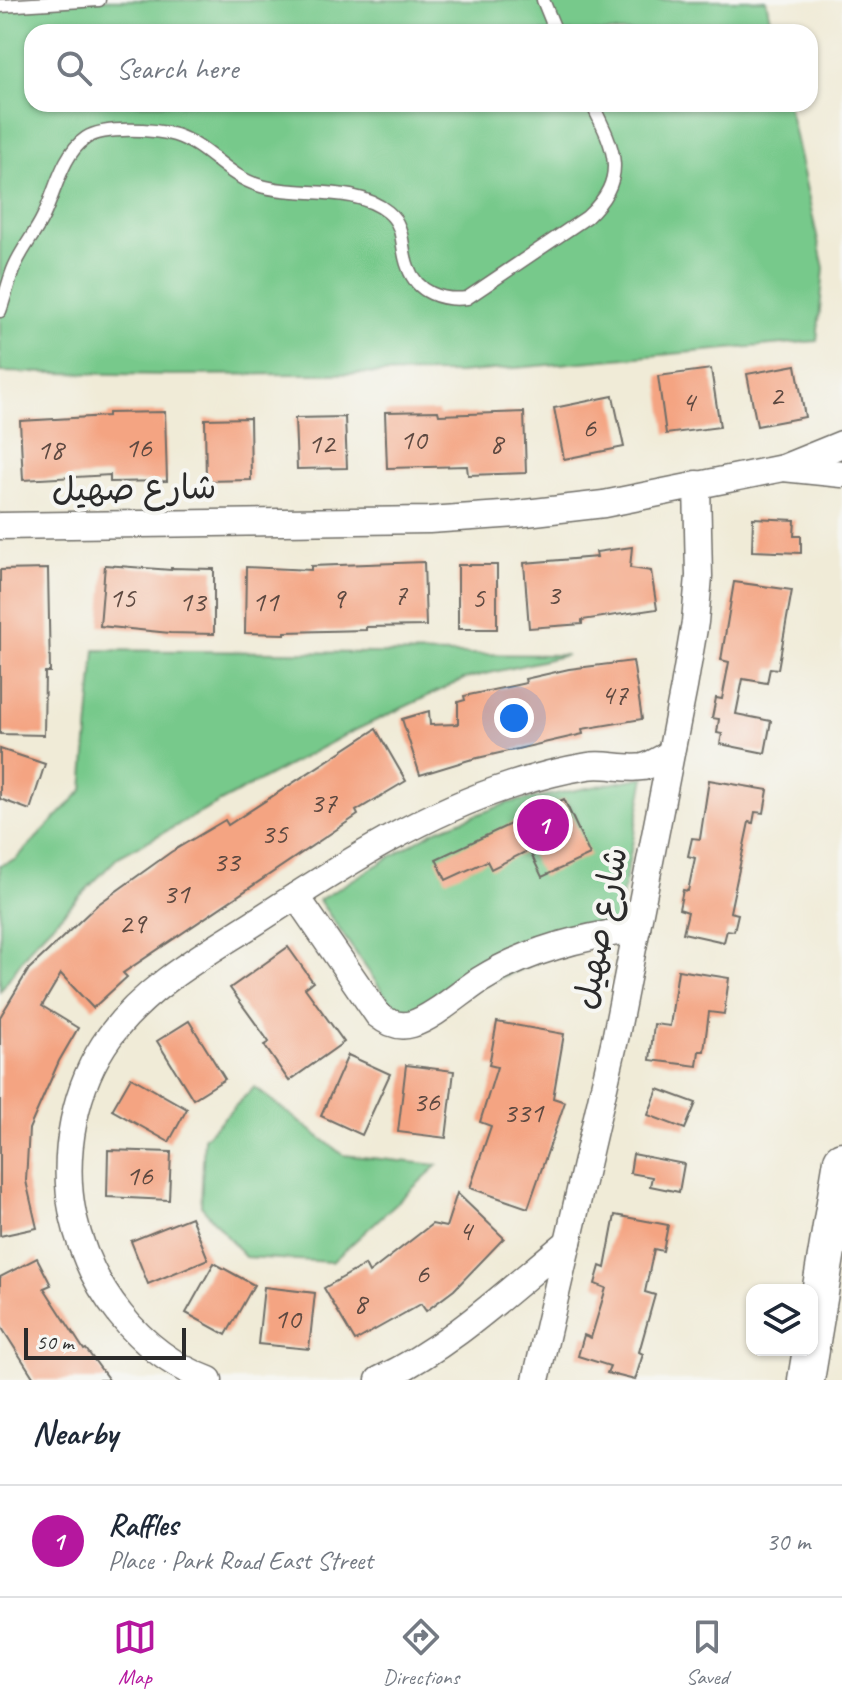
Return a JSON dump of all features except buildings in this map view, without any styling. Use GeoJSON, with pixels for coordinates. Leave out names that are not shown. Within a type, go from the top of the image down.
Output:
{"type":"FeatureCollection","features":[{"type":"Feature","properties":{"kind":"street","name":"شارع صهيل"},"geometry":{"type":"LineString","coordinates":[[0,526],[429,520],[517,514],[604,504],[783,468],[825,467],[842,444]]}},
{"type":"Feature","properties":{"kind":"street","name":"شارع صهيل"},"geometry":{"type":"LineString","coordinates":[[536,1380],[594,1134],[637,929],[695,622],[700,530],[697,484]]}},
{"type":"Feature","properties":{"kind":"street"},"geometry":{"type":"LineString","coordinates":[[209,1380],[193,1374],[155,1350],[122,1319],[97,1282],[79,1241],[69,1197],[69,1152],[77,1109],[90,1073],[108,1039],[133,1008],[166,981],[362,853],[428,817],[512,785],[590,765],[642,767],[670,754]]}},
{"type":"Feature","properties":{"kind":"street"},"geometry":{"type":"LineString","coordinates":[[296,896],[378,1015],[400,1025],[412,1024],[482,978],[541,950],[573,940],[637,929]]}},
{"type":"Feature","properties":{"kind":"street"},"geometry":{"type":"LineString","coordinates":[[818,1305],[842,1160]]}},
{"type":"Feature","properties":{"kind":"street"},"geometry":{"type":"LineString","coordinates":[[379,1380],[405,1368],[441,1344],[568,1242]]}},
{"type":"Feature","properties":{"kind":"street"},"geometry":{"type":"LineString","coordinates":[[806,1380],[810,1356]]}},
{"type":"Feature","properties":{"kind":"lane"},"geometry":{"type":"LineString","coordinates":[[0,6],[99,0]]}},
{"type":"Feature","properties":{"kind":"lane"},"geometry":{"type":"LineString","coordinates":[[543,0],[553,24]]}},
{"type":"Feature","properties":{"kind":"lane"},"geometry":{"type":"LineString","coordinates":[[0,311],[17,261],[42,219],[72,153],[89,136],[112,131],[150,131],[175,135],[205,150],[240,177],[257,185],[346,197],[374,204],[396,219],[408,268],[415,281],[425,291],[452,300],[467,298],[587,217],[603,202],[613,182],[615,160],[609,138],[596,112]]}},
{"type":"Feature","properties":{"kind":"green space"},"geometry":{"type":"Polygon","coordinates":[[[0,0],[766,0],[771,24],[24,24],[24,112],[790,112],[824,268],[817,341],[458,373],[171,375],[0,372],[0,0]]]}},
{"type":"Feature","properties":{"kind":"green space"},"geometry":{"type":"Polygon","coordinates":[[[95,650],[567,655],[464,679],[345,735],[118,857],[34,943],[0,991],[0,865],[15,860],[83,790],[95,650]]]}},
{"type":"Feature","properties":{"kind":"green space"},"geometry":{"type":"Polygon","coordinates":[[[645,777],[616,929],[422,1011],[392,1005],[319,900],[434,831],[508,803],[645,777]]]}},
{"type":"Feature","properties":{"kind":"green space"},"geometry":{"type":"Polygon","coordinates":[[[254,1087],[343,1155],[438,1165],[332,1262],[245,1257],[201,1206],[204,1138],[254,1087]]]}},
{"type":"Feature","properties":{"kind":"place","name":"Raffles"},"geometry":{"type":"Point","coordinates":[543,825]}}]}
